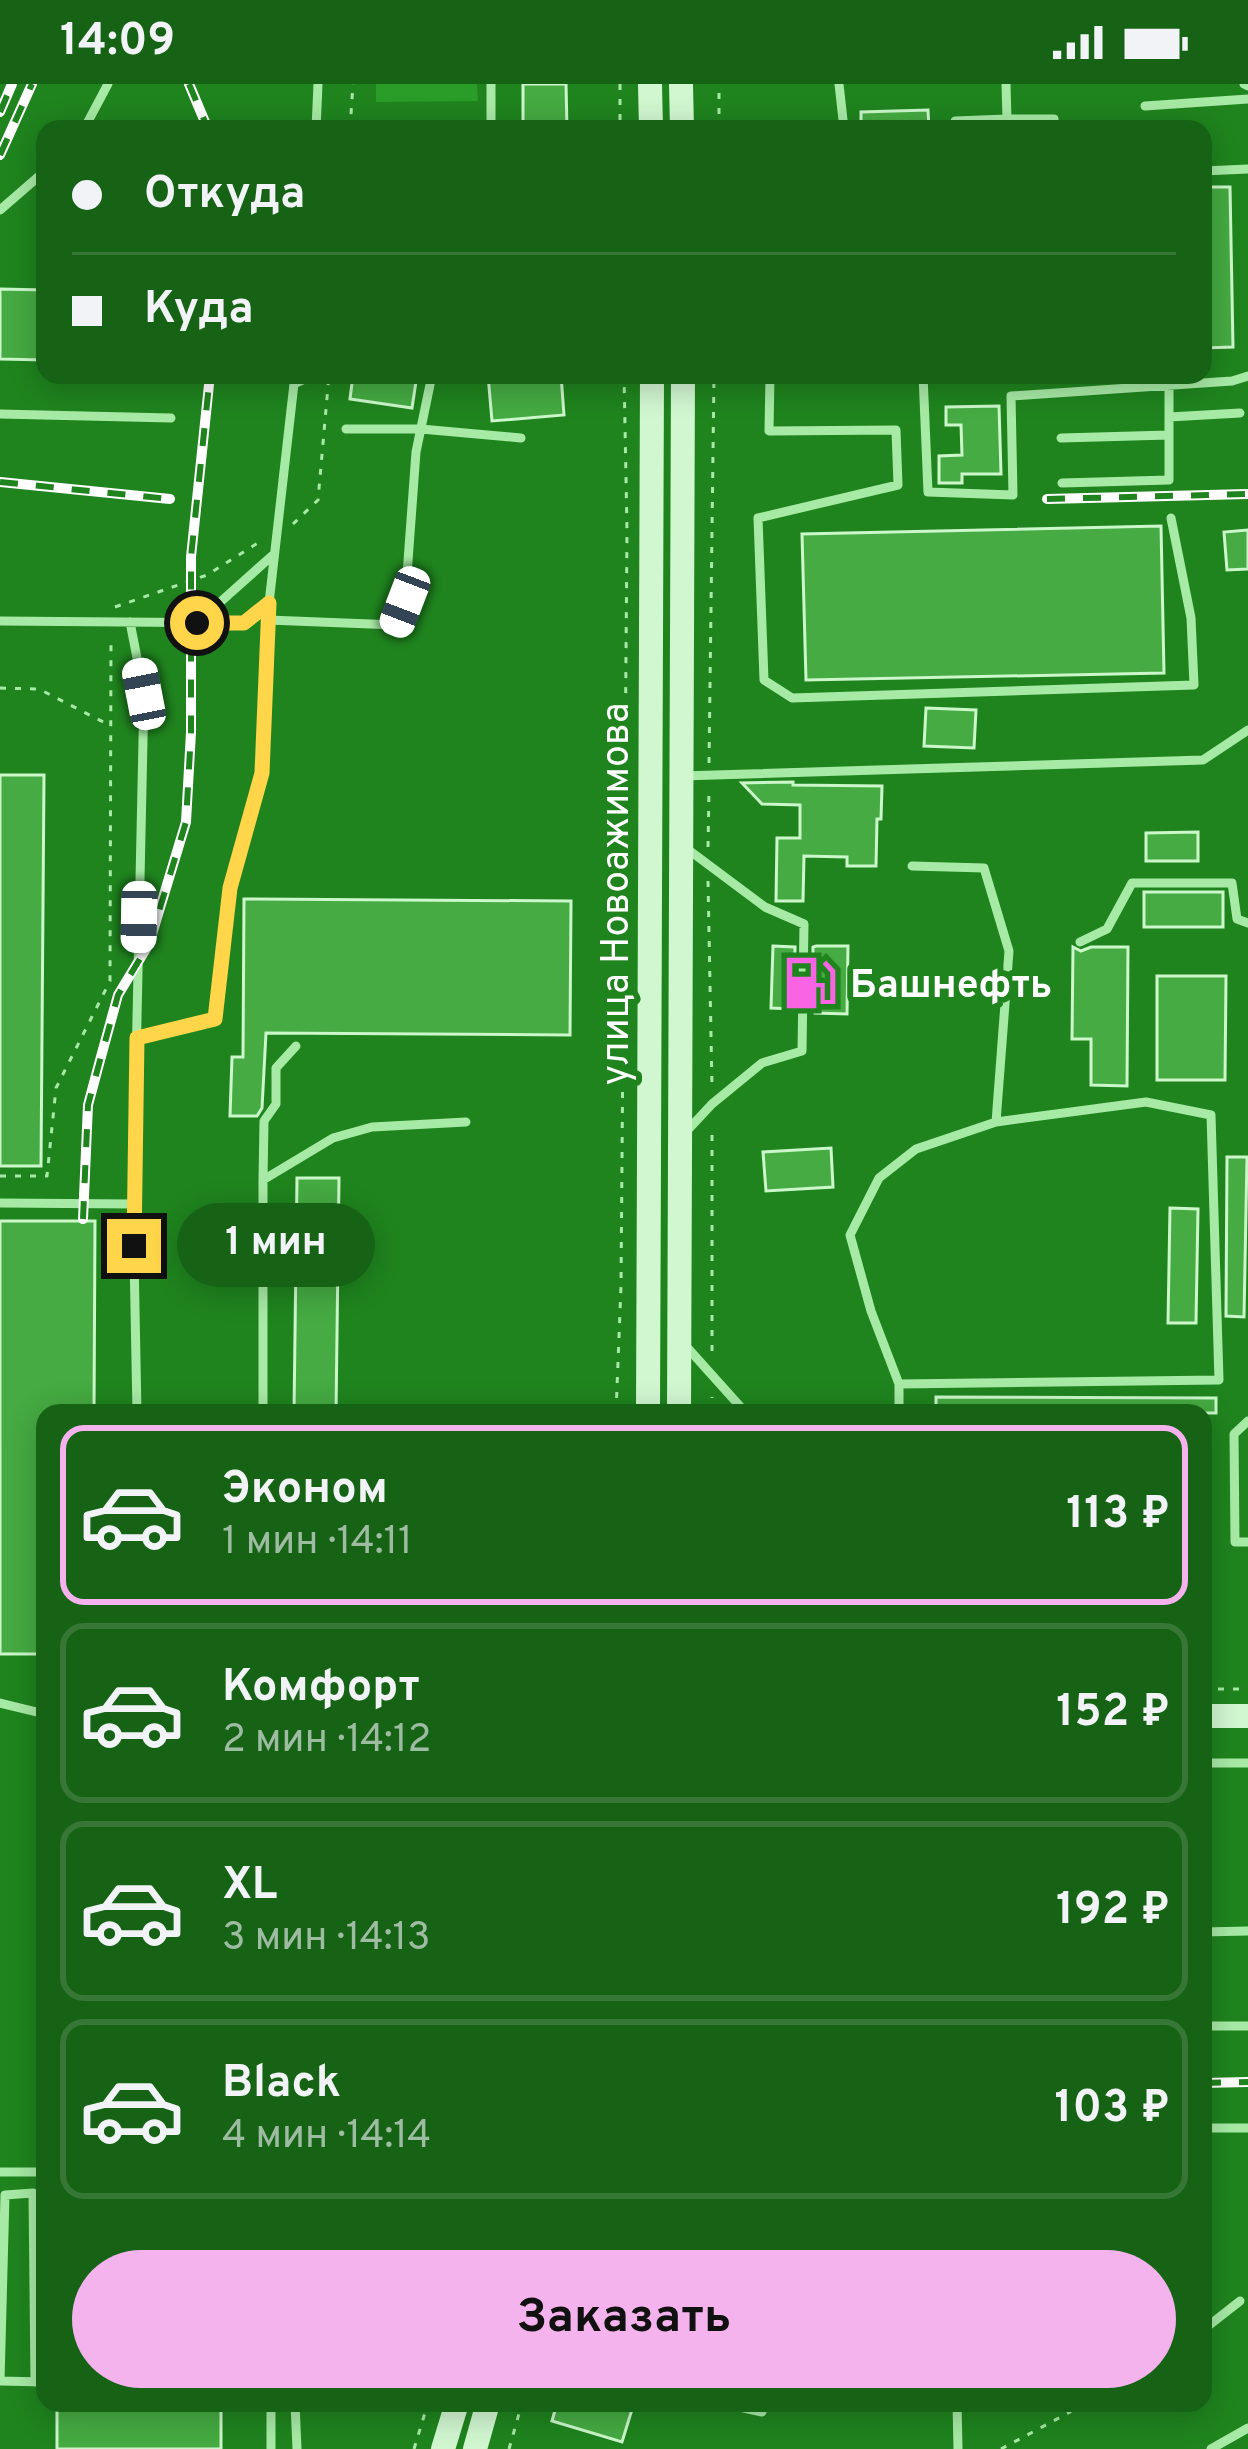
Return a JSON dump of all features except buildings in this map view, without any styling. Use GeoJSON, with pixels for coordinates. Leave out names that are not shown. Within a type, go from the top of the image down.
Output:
{"type":"FeatureCollection","features":[{"type":"Feature","properties":{"kind":"main road"},"geometry":{"type":"LineString","coordinates":[[650,84],[650,120]]}},
{"type":"Feature","properties":{"kind":"main road"},"geometry":{"type":"LineString","coordinates":[[681,84],[682,120]]}},
{"type":"Feature","properties":{"kind":"main road","name":"улица Новоажимова"},"geometry":{"type":"LineString","coordinates":[[648,1404],[652,384]]}},
{"type":"Feature","properties":{"kind":"main road","name":"улица Новоажимова"},"geometry":{"type":"LineString","coordinates":[[679,1404],[683,384]]}},
{"type":"Feature","properties":{"kind":"main road"},"geometry":{"type":"LineString","coordinates":[[1212,1716],[1248,1716]]}},
{"type":"Feature","properties":{"kind":"main road"},"geometry":{"type":"LineString","coordinates":[[443,2449],[454,2412]]}},
{"type":"Feature","properties":{"kind":"main road"},"geometry":{"type":"LineString","coordinates":[[475,2449],[485,2412]]}},
{"type":"Feature","properties":{"kind":"lane"},"geometry":{"type":"LineString","coordinates":[[89,120],[108,84]]}},
{"type":"Feature","properties":{"kind":"lane"},"geometry":{"type":"LineString","coordinates":[[316,120],[318,84]]}},
{"type":"Feature","properties":{"kind":"lane"},"geometry":{"type":"LineString","coordinates":[[491,84],[491,120]]}},
{"type":"Feature","properties":{"kind":"lane"},"geometry":{"type":"LineString","coordinates":[[838,84],[843,120]]}},
{"type":"Feature","properties":{"kind":"lane"},"geometry":{"type":"LineString","coordinates":[[1006,84],[1007,119]]}},
{"type":"Feature","properties":{"kind":"lane"},"geometry":{"type":"LineString","coordinates":[[1145,106],[1248,99]]}},
{"type":"Feature","properties":{"kind":"lane"},"geometry":{"type":"LineString","coordinates":[[981,120],[1054,120]]}},
{"type":"Feature","properties":{"kind":"lane"},"geometry":{"type":"LineString","coordinates":[[1212,171],[1248,169]]}},
{"type":"Feature","properties":{"kind":"lane"},"geometry":{"type":"LineString","coordinates":[[0,210],[36,179]]}},
{"type":"Feature","properties":{"kind":"lane"},"geometry":{"type":"LineString","coordinates":[[1212,383],[1248,376]]}},
{"type":"Feature","properties":{"kind":"lane"},"geometry":{"type":"LineString","coordinates":[[137,1038],[215,1019],[230,888],[262,773],[269,603],[294,384]]}},
{"type":"Feature","properties":{"kind":"lane"},"geometry":{"type":"LineString","coordinates":[[268,620],[396,626],[405,602],[416,452],[430,384]]}},
{"type":"Feature","properties":{"kind":"lane"},"geometry":{"type":"LineString","coordinates":[[770,384],[770,431],[896,430],[898,485],[758,518],[764,680],[792,698],[1194,685],[1191,618],[1171,518]]}},
{"type":"Feature","properties":{"kind":"lane"},"geometry":{"type":"LineString","coordinates":[[923,384],[928,492],[1012,495],[1011,396],[1194,384]]}},
{"type":"Feature","properties":{"kind":"lane"},"geometry":{"type":"LineString","coordinates":[[1062,483],[1169,480],[1169,386]]}},
{"type":"Feature","properties":{"kind":"lane"},"geometry":{"type":"LineString","coordinates":[[1169,418],[1240,413]]}},
{"type":"Feature","properties":{"kind":"lane"},"geometry":{"type":"LineString","coordinates":[[0,414],[171,418]]}},
{"type":"Feature","properties":{"kind":"lane"},"geometry":{"type":"LineString","coordinates":[[346,429],[421,429],[521,439]]}},
{"type":"Feature","properties":{"kind":"lane"},"geometry":{"type":"LineString","coordinates":[[1061,438],[1169,435]]}},
{"type":"Feature","properties":{"kind":"lane"},"geometry":{"type":"LineString","coordinates":[[197,623],[274,554]]}},
{"type":"Feature","properties":{"kind":"lane"},"geometry":{"type":"LineString","coordinates":[[0,621],[244,623],[269,603]]}},
{"type":"Feature","properties":{"kind":"lane"},"geometry":{"type":"LineString","coordinates":[[130,622],[144,694],[133,1204],[137,1404]]}},
{"type":"Feature","properties":{"kind":"lane"},"geometry":{"type":"LineString","coordinates":[[682,776],[1203,760],[1248,730]]}},
{"type":"Feature","properties":{"kind":"lane"},"geometry":{"type":"LineString","coordinates":[[680,1138],[712,1104],[762,1064],[802,1051],[804,924],[765,907],[681,844]]}},
{"type":"Feature","properties":{"kind":"lane"},"geometry":{"type":"LineString","coordinates":[[912,866],[984,868],[1009,951],[995,1121]]}},
{"type":"Feature","properties":{"kind":"lane"},"geometry":{"type":"LineString","coordinates":[[1080,942],[1107,929],[1132,883],[1232,884],[1237,919],[1248,923]]}},
{"type":"Feature","properties":{"kind":"lane"},"geometry":{"type":"LineString","coordinates":[[263,1404],[264,1120],[276,1104],[276,1068],[296,1046]]}},
{"type":"Feature","properties":{"kind":"lane"},"geometry":{"type":"LineString","coordinates":[[899,1384],[1219,1380],[1211,1115],[1146,1102],[995,1121],[916,1148],[879,1178],[850,1235],[899,1384],[899,1404]]}},
{"type":"Feature","properties":{"kind":"lane"},"geometry":{"type":"LineString","coordinates":[[262,1180],[333,1138],[372,1127],[466,1121]]}},
{"type":"Feature","properties":{"kind":"lane"},"geometry":{"type":"LineString","coordinates":[[0,1203],[133,1204]]}},
{"type":"Feature","properties":{"kind":"lane"},"geometry":{"type":"LineString","coordinates":[[680,1338],[737,1404]]}},
{"type":"Feature","properties":{"kind":"lane"},"geometry":{"type":"LineString","coordinates":[[1248,1421],[1234,1434],[1235,1542],[1248,1542]]}},
{"type":"Feature","properties":{"kind":"lane"},"geometry":{"type":"LineString","coordinates":[[0,1703],[36,1712]]}},
{"type":"Feature","properties":{"kind":"lane"},"geometry":{"type":"LineString","coordinates":[[1212,1763],[1248,1763]]}},
{"type":"Feature","properties":{"kind":"lane"},"geometry":{"type":"LineString","coordinates":[[1212,1932],[1248,1930]]}},
{"type":"Feature","properties":{"kind":"lane"},"geometry":{"type":"LineString","coordinates":[[1212,2026],[1248,2026]]}},
{"type":"Feature","properties":{"kind":"lane"},"geometry":{"type":"LineString","coordinates":[[1212,2128],[1248,2128]]}},
{"type":"Feature","properties":{"kind":"lane"},"geometry":{"type":"LineString","coordinates":[[0,2172],[36,2172]]}},
{"type":"Feature","properties":{"kind":"lane"},"geometry":{"type":"LineString","coordinates":[[36,2274],[33,2193],[5,2194],[0,2381],[36,2382]]}},
{"type":"Feature","properties":{"kind":"lane"},"geometry":{"type":"LineString","coordinates":[[1212,2323],[1240,2301]]}},
{"type":"Feature","properties":{"kind":"lane"},"geometry":{"type":"LineString","coordinates":[[271,2412],[272,2449]]}},
{"type":"Feature","properties":{"kind":"lane"},"geometry":{"type":"LineString","coordinates":[[296,2412],[298,2449]]}},
{"type":"Feature","properties":{"kind":"lane"},"geometry":{"type":"LineString","coordinates":[[957,2412],[958,2449]]}},
{"type":"Feature","properties":{"kind":"lane"},"geometry":{"type":"LineString","coordinates":[[1210,2449],[1248,2428]]}},
{"type":"Feature","properties":{"kind":"path"},"geometry":{"type":"LineString","coordinates":[[351,120],[353,84]]}},
{"type":"Feature","properties":{"kind":"path"},"geometry":{"type":"LineString","coordinates":[[620,84],[620,120]]}},
{"type":"Feature","properties":{"kind":"path"},"geometry":{"type":"LineString","coordinates":[[719,84],[719,120]]}},
{"type":"Feature","properties":{"kind":"path"},"geometry":{"type":"LineString","coordinates":[[616,1404],[627,530],[624,384]]}},
{"type":"Feature","properties":{"kind":"path"},"geometry":{"type":"LineString","coordinates":[[712,1404],[708,866],[714,384]]}},
{"type":"Feature","properties":{"kind":"path"},"geometry":{"type":"LineString","coordinates":[[0,688],[39,688],[111,726]]}},
{"type":"Feature","properties":{"kind":"path"},"geometry":{"type":"LineString","coordinates":[[0,1175],[46,1176]]}},
{"type":"Feature","properties":{"kind":"path"},"geometry":{"type":"LineString","coordinates":[[1212,1689],[1248,1689]]}},
{"type":"Feature","properties":{"kind":"path"},"geometry":{"type":"LineString","coordinates":[[414,2449],[425,2412]]}},
{"type":"Feature","properties":{"kind":"path"},"geometry":{"type":"LineString","coordinates":[[509,2449],[519,2412]]}},
{"type":"Feature","properties":{"kind":"path"},"geometry":{"type":"LineString","coordinates":[[1001,2449],[1070,2412]]}},
{"type":"Feature","properties":{"kind":"green space"},"geometry":{"type":"Polygon","coordinates":[[[376,84],[477,84],[478,101],[376,102],[376,84]]]}},
{"type":"Feature","properties":{"kind":"railway"},"geometry":{"type":"LineString","coordinates":[[0,112],[12,84]]}},
{"type":"Feature","properties":{"kind":"railway"},"geometry":{"type":"LineString","coordinates":[[0,155],[32,84]]}},
{"type":"Feature","properties":{"kind":"railway"},"geometry":{"type":"LineString","coordinates":[[189,84],[204,120]]}},
{"type":"Feature","properties":{"kind":"railway"},"geometry":{"type":"LineString","coordinates":[[83,1219],[88,1105],[118,995],[149,944],[186,822],[191,557],[209,384]]}},
{"type":"Feature","properties":{"kind":"railway"},"geometry":{"type":"LineString","coordinates":[[0,482],[170,499]]}},
{"type":"Feature","properties":{"kind":"railway"},"geometry":{"type":"LineString","coordinates":[[1047,499],[1248,494]]}},
{"type":"Feature","properties":{"kind":"railway"},"geometry":{"type":"LineString","coordinates":[[1212,2083],[1248,2082]]}},
{"type":"Feature","properties":{"kind":"place","name":"Башнефть"},"geometry":{"type":"Point","coordinates":[810,983]}},
{"type":"Feature","properties":{"kind":"route"},"geometry":{"type":"LineString","coordinates":[[134,1246],[137,1038],[215,1019],[230,888],[262,773],[269,603],[244,623],[197,623]]}}]}
